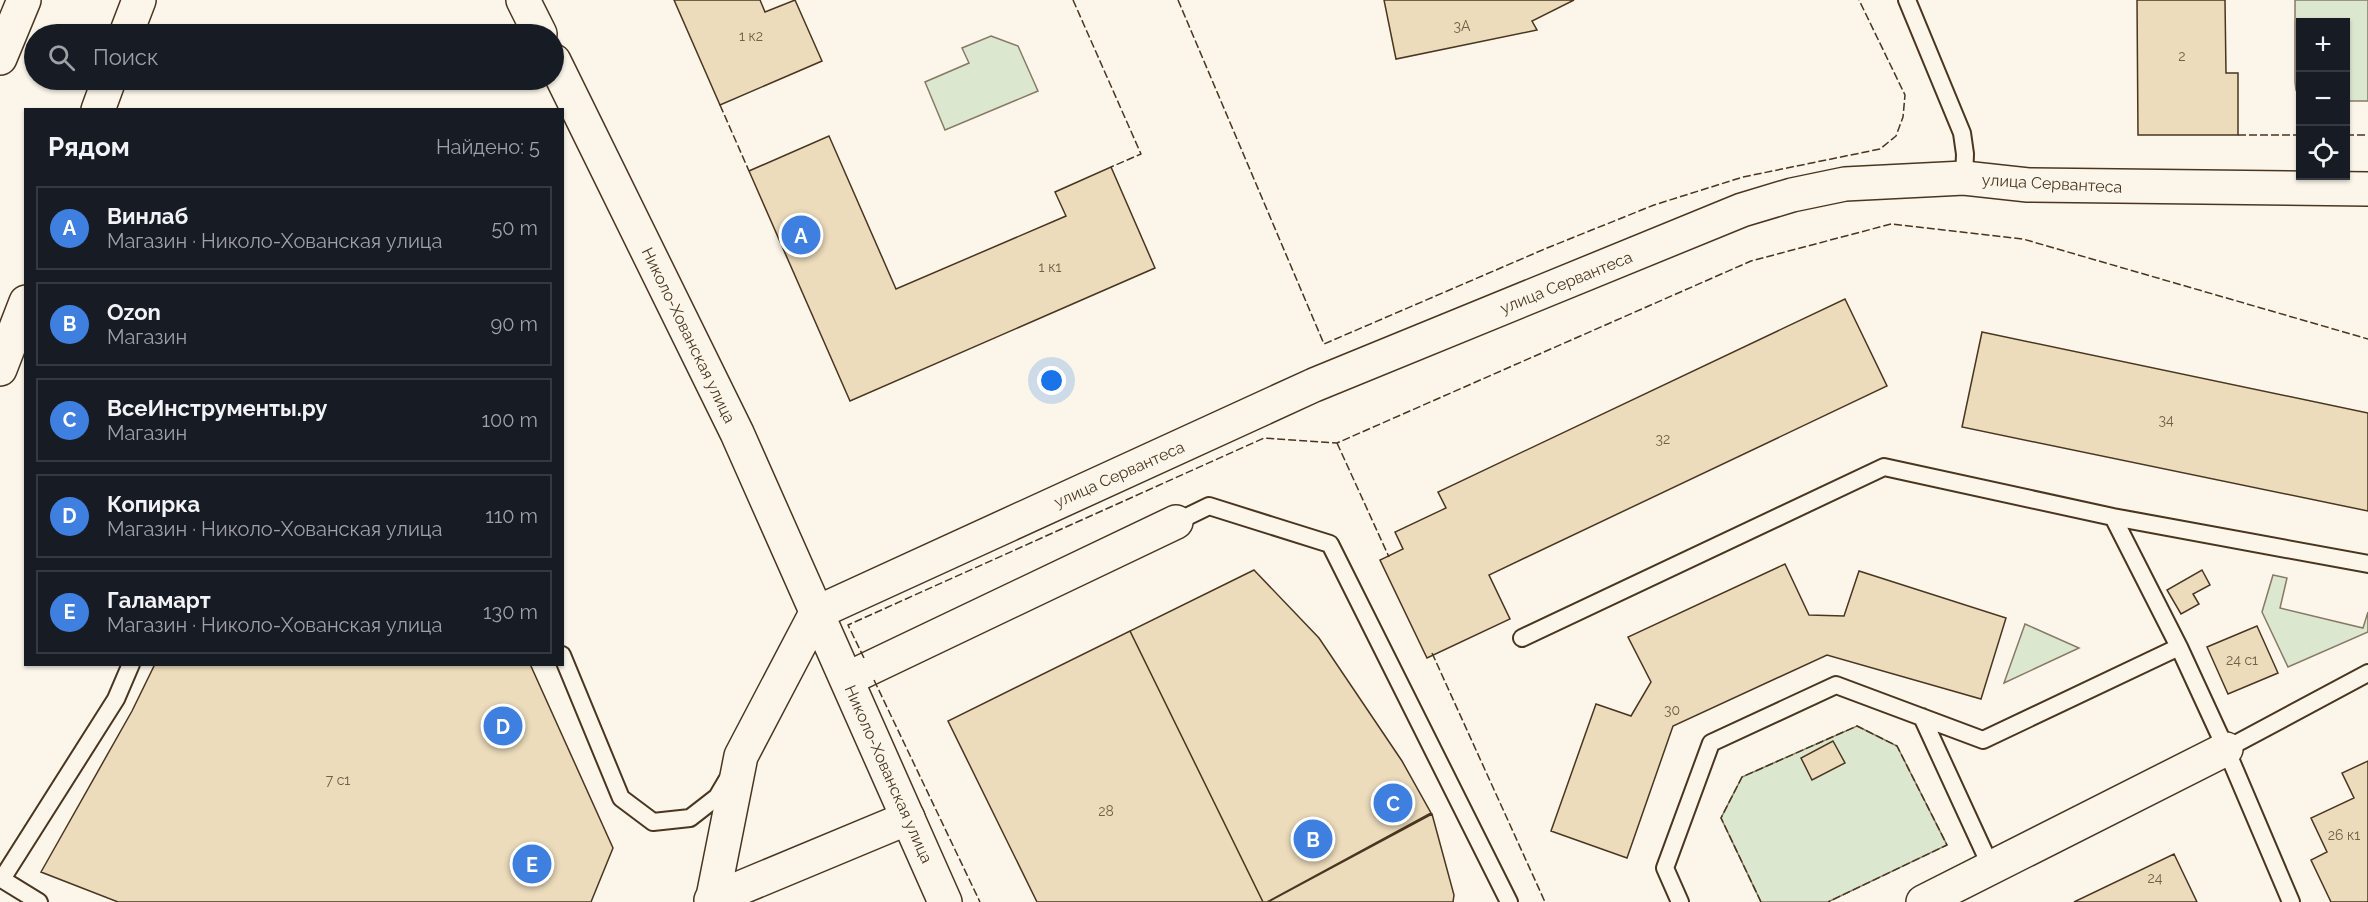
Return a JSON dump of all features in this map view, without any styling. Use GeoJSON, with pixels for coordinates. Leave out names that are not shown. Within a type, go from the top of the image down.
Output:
{"type":"FeatureCollection","features":[{"type":"Feature","properties":{"kind":"street"},"geometry":{"type":"LineString","coordinates":[[0,58],[24,0]]}},
{"type":"Feature","properties":{"kind":"street"},"geometry":{"type":"LineString","coordinates":[[130,24],[139,0]]}},
{"type":"Feature","properties":{"kind":"street"},"geometry":{"type":"LineString","coordinates":[[523,0],[535,24]]}},
{"type":"Feature","properties":{"kind":"street","name":"Николо-Хованская улица"},"geometry":{"type":"LineString","coordinates":[[564,81],[738,433],[945,902]]}},
{"type":"Feature","properties":{"kind":"street"},"geometry":{"type":"LineString","coordinates":[[99,108],[105,90]]}},
{"type":"Feature","properties":{"kind":"street","name":"улица Сервантеса"},"geometry":{"type":"LineString","coordinates":[[816,613],[1314,385],[1742,210],[1792,195],[1845,184],[1964,178],[2028,185],[2362,191]]}},
{"type":"Feature","properties":{"kind":"street"},"geometry":{"type":"LineString","coordinates":[[0,369],[24,307]]}},
{"type":"Feature","properties":{"kind":"street"},"geometry":{"type":"LineString","coordinates":[[847,679],[1176,522]]}},
{"type":"Feature","properties":{"kind":"street"},"geometry":{"type":"LineString","coordinates":[[711,901],[741,756],[816,613]]}},
{"type":"Feature","properties":{"kind":"street"},"geometry":{"type":"LineString","coordinates":[[1923,902],[2226,749]]}},
{"type":"Feature","properties":{"kind":"street"},"geometry":{"type":"LineString","coordinates":[[711,901],[908,818]]}},
{"type":"Feature","properties":{"kind":"lane"},"geometry":{"type":"LineString","coordinates":[[1907,0],[1962,133],[1965,154],[1964,178]]}},
{"type":"Feature","properties":{"kind":"lane"},"geometry":{"type":"LineString","coordinates":[[1522,638],[1884,467],[2112,518],[2368,564]]}},
{"type":"Feature","properties":{"kind":"lane"},"geometry":{"type":"LineString","coordinates":[[1176,522],[1209,506],[1330,544],[1509,902]]}},
{"type":"Feature","properties":{"kind":"lane"},"geometry":{"type":"LineString","coordinates":[[2112,518],[2179,647],[2226,749],[2291,902]]}},
{"type":"Feature","properties":{"kind":"lane"},"geometry":{"type":"LineString","coordinates":[[1680,902],[1665,868],[1711,742],[1836,685],[1983,740],[2179,647]]}},
{"type":"Feature","properties":{"kind":"lane"},"geometry":{"type":"LineString","coordinates":[[564,660],[621,798],[653,822],[690,818],[717,797],[741,756]]}},
{"type":"Feature","properties":{"kind":"lane"},"geometry":{"type":"LineString","coordinates":[[39,902],[1,879],[116,699],[130,666]]}},
{"type":"Feature","properties":{"kind":"lane"},"geometry":{"type":"LineString","coordinates":[[2226,749],[2368,673]]}},
{"type":"Feature","properties":{"kind":"lane"},"geometry":{"type":"LineString","coordinates":[[1922,717],[1991,867]]}},
{"type":"Feature","properties":{"kind":"green space"},"geometry":{"type":"Polygon","coordinates":[[[2295,0],[2368,0],[2368,101],[2350,101],[2350,18],[2296,18],[2296,90],[2295,0]]]}},
{"type":"Feature","properties":{"kind":"green space"},"geometry":{"type":"Polygon","coordinates":[[[991,36],[1018,46],[1038,91],[945,130],[925,82],[969,63],[962,48],[991,36]]]}},
{"type":"Feature","properties":{"kind":"green space"},"geometry":{"type":"Polygon","coordinates":[[[2273,575],[2287,578],[2280,608],[2363,628],[2368,612],[2368,632],[2288,667],[2262,612],[2273,575]]]}},
{"type":"Feature","properties":{"kind":"green space"},"geometry":{"type":"Polygon","coordinates":[[[2025,624],[2079,648],[2004,683],[2025,624]]]}},
{"type":"Feature","properties":{"kind":"green space"},"geometry":{"type":"Polygon","coordinates":[[[1857,726],[1897,746],[1947,845],[1828,902],[1761,902],[1721,818],[1742,777],[1857,726]]]}},
{"type":"Feature","properties":{"kind":"building"},"geometry":{"type":"Polygon","coordinates":[[[674,0],[760,0],[765,12],[795,0],[822,61],[720,105],[674,0]]]}},
{"type":"Feature","properties":{"kind":"building"},"geometry":{"type":"Polygon","coordinates":[[[1384,0],[1574,0],[1532,21],[1537,30],[1396,59],[1384,0]]]}},
{"type":"Feature","properties":{"kind":"building"},"geometry":{"type":"Polygon","coordinates":[[[2137,0],[2225,0],[2226,73],[2238,73],[2238,135],[2138,135],[2137,0]]]}},
{"type":"Feature","properties":{"kind":"building"},"geometry":{"type":"Polygon","coordinates":[[[829,136],[896,289],[1066,216],[1055,192],[1111,167],[1155,268],[850,401],[749,171],[829,136]]]}},
{"type":"Feature","properties":{"kind":"building"},"geometry":{"type":"Polygon","coordinates":[[[1845,299],[1887,386],[1489,575],[1510,619],[1427,658],[1380,560],[1403,549],[1395,532],[1446,508],[1438,492],[1845,299]]]}},
{"type":"Feature","properties":{"kind":"building"},"geometry":{"type":"Polygon","coordinates":[[[1982,332],[2368,413],[2368,511],[1962,427],[1982,332]]]}},
{"type":"Feature","properties":{"kind":"building"},"geometry":{"type":"Polygon","coordinates":[[[1785,564],[1809,615],[1844,616],[1859,571],[2006,618],[1981,699],[1827,655],[1673,726],[1627,858],[1551,831],[1596,704],[1631,716],[1651,682],[1628,637],[1785,564]]]}},
{"type":"Feature","properties":{"kind":"building"},"geometry":{"type":"Polygon","coordinates":[[[1254,570],[1319,638],[1402,761],[1431,813],[1267,902],[1263,902],[1130,631],[1254,570]]]}},
{"type":"Feature","properties":{"kind":"building"},"geometry":{"type":"Polygon","coordinates":[[[2202,570],[2210,585],[2193,594],[2199,604],[2181,614],[2167,590],[2202,570]]]}},
{"type":"Feature","properties":{"kind":"building"},"geometry":{"type":"Polygon","coordinates":[[[2257,626],[2278,673],[2228,694],[2207,647],[2257,626]]]}},
{"type":"Feature","properties":{"kind":"building"},"geometry":{"type":"Polygon","coordinates":[[[1130,631],[1263,902],[1037,902],[948,721],[1130,631]]]}},
{"type":"Feature","properties":{"kind":"building"},"geometry":{"type":"Polygon","coordinates":[[[154,666],[531,666],[613,848],[591,902],[118,902],[41,872],[132,711],[154,666]]]}},
{"type":"Feature","properties":{"kind":"building"},"geometry":{"type":"Polygon","coordinates":[[[1833,741],[1845,763],[1812,780],[1801,758],[1833,741]]]}},
{"type":"Feature","properties":{"kind":"building"},"geometry":{"type":"Polygon","coordinates":[[[2368,761],[2368,902],[2331,902],[2311,860],[2327,852],[2311,818],[2354,798],[2342,773],[2368,761]]]}},
{"type":"Feature","properties":{"kind":"building"},"geometry":{"type":"Polygon","coordinates":[[[1432,814],[1454,895],[1453,902],[1268,902],[1432,814]]]}},
{"type":"Feature","properties":{"kind":"building"},"geometry":{"type":"Polygon","coordinates":[[[2174,854],[2197,902],[2074,902],[2174,854]]]}},
{"type":"Feature","properties":{"kind":"fence"},"geometry":{"type":"LineString","coordinates":[[1073,0],[1141,154],[1111,167]]}},
{"type":"Feature","properties":{"kind":"fence"},"geometry":{"type":"LineString","coordinates":[[1178,0],[1324,344],[1547,248],[1654,205],[1743,177],[1880,149],[1896,136],[1903,117],[1905,95],[1859,0]]}},
{"type":"Feature","properties":{"kind":"fence"},"geometry":{"type":"LineString","coordinates":[[720,105],[749,171]]}},
{"type":"Feature","properties":{"kind":"fence"},"geometry":{"type":"LineString","coordinates":[[2238,135],[2296,135]]}},
{"type":"Feature","properties":{"kind":"fence"},"geometry":{"type":"LineString","coordinates":[[2350,135],[2368,135]]}},
{"type":"Feature","properties":{"kind":"fence"},"geometry":{"type":"LineString","coordinates":[[864,658],[848,625],[1264,438],[1337,443],[1751,261],[1891,224],[2023,239],[2368,339]]}},
{"type":"Feature","properties":{"kind":"fence"},"geometry":{"type":"LineString","coordinates":[[1337,443],[1389,557]]}},
{"type":"Feature","properties":{"kind":"fence"},"geometry":{"type":"LineString","coordinates":[[1432,653],[1545,902]]}},
{"type":"Feature","properties":{"kind":"fence"},"geometry":{"type":"LineString","coordinates":[[874,680],[980,902]]}},
{"type":"Feature","properties":{"kind":"fence"},"geometry":{"type":"LineString","coordinates":[[1761,902],[1721,818],[1742,777],[1857,726],[1897,746],[1947,845],[1828,902]]}},
{"type":"Feature","properties":{"kind":"place","name":"Винлаб"},"geometry":{"type":"Point","coordinates":[801,235]}},
{"type":"Feature","properties":{"kind":"place","name":"Копирка"},"geometry":{"type":"Point","coordinates":[503,726]}},
{"type":"Feature","properties":{"kind":"place","name":"ВсеИнструменты.ру"},"geometry":{"type":"Point","coordinates":[1393,803]}},
{"type":"Feature","properties":{"kind":"place","name":"Ozon"},"geometry":{"type":"Point","coordinates":[1313,839]}},
{"type":"Feature","properties":{"kind":"place","name":"Галамарт"},"geometry":{"type":"Point","coordinates":[532,864]}}]}
